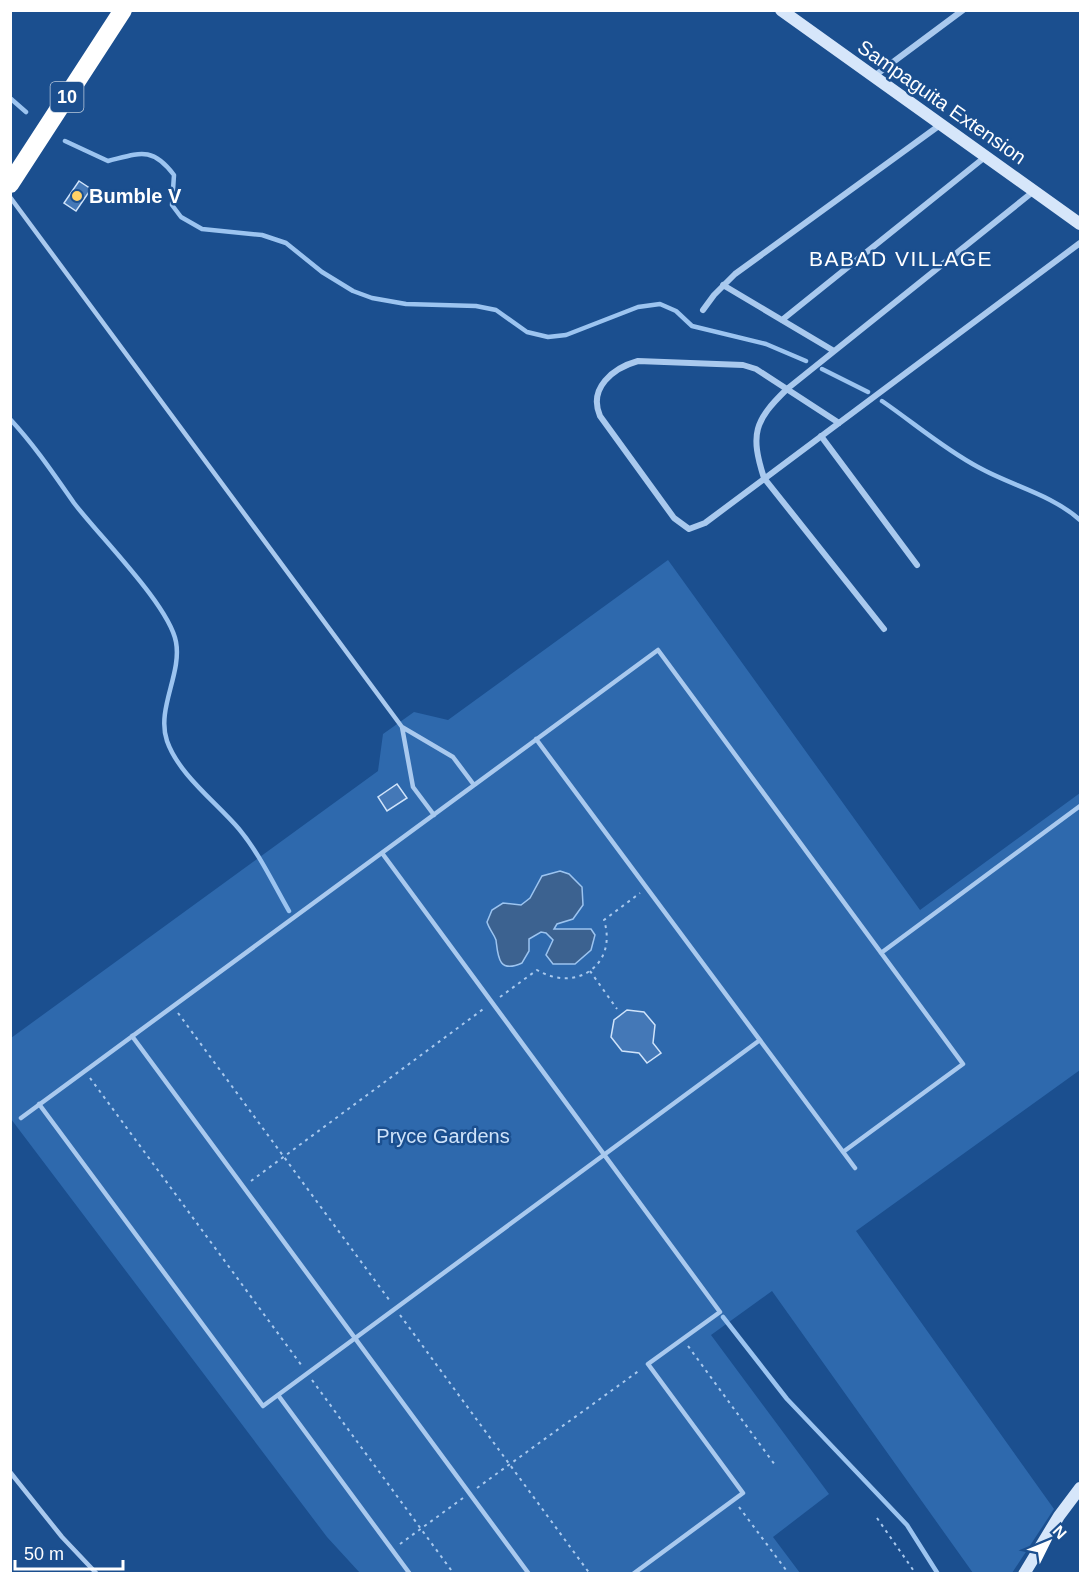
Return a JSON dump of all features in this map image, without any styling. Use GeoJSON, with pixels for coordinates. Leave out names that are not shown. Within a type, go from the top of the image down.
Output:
{"type":"FeatureCollection","features":[{"type":"Feature","properties":{"kind":"highway","name":"10"},"geometry":{"type":"LineString","coordinates":[[10,184],[123,10]]}},
{"type":"Feature","properties":{"kind":"street","name":"Sampaguita Extension"},"geometry":{"type":"LineString","coordinates":[[781,10],[1080,224]]}},
{"type":"Feature","properties":{"kind":"street"},"geometry":{"type":"LineString","coordinates":[[872,77],[963,10]]}},
{"type":"Feature","properties":{"kind":"street"},"geometry":{"type":"LineString","coordinates":[[703,310],[723,285],[940,125]]}},
{"type":"Feature","properties":{"kind":"street"},"geometry":{"type":"LineString","coordinates":[[782,320],[986,157]]}},
{"type":"Feature","properties":{"kind":"street"},"geometry":{"type":"LineString","coordinates":[[884,629],[764,478],[756,453],[758,424],[766,409],[787,389],[1034,191]]}},
{"type":"Feature","properties":{"kind":"street"},"geometry":{"type":"LineString","coordinates":[[839,423],[756,369],[744,365],[663,360],[625,364],[611,374],[596,395],[595,405],[600,416],[674,518],[689,529],[705,523],[764,478],[839,423],[1080,243]]}},
{"type":"Feature","properties":{"kind":"street"},"geometry":{"type":"LineString","coordinates":[[723,285],[834,351]]}},
{"type":"Feature","properties":{"kind":"street"},"geometry":{"type":"LineString","coordinates":[[821,436],[917,565]]}},
{"type":"Feature","properties":{"kind":"street"},"geometry":{"type":"LineString","coordinates":[[1024,1574],[1059,1516],[1080,1488]]}},
{"type":"Feature","properties":{"kind":"lane"},"geometry":{"type":"LineString","coordinates":[[10,197],[402,726],[453,757],[474,785]]}},
{"type":"Feature","properties":{"kind":"lane"},"geometry":{"type":"LineString","coordinates":[[21,1118],[658,650],[963,1064],[843,1152]]}},
{"type":"Feature","properties":{"kind":"lane"},"geometry":{"type":"LineString","coordinates":[[402,726],[413,787],[434,815]]}},
{"type":"Feature","properties":{"kind":"lane"},"geometry":{"type":"LineString","coordinates":[[536,739],[855,1168]]}},
{"type":"Feature","properties":{"kind":"lane"},"geometry":{"type":"LineString","coordinates":[[881,953],[1080,806]]}},
{"type":"Feature","properties":{"kind":"lane"},"geometry":{"type":"LineString","coordinates":[[382,852],[720,1312],[648,1364],[743,1493],[633,1574]]}},
{"type":"Feature","properties":{"kind":"lane"},"geometry":{"type":"LineString","coordinates":[[132,1036],[529,1574]]}},
{"type":"Feature","properties":{"kind":"lane"},"geometry":{"type":"LineString","coordinates":[[39,1104],[262,1406],[760,1040]]}},
{"type":"Feature","properties":{"kind":"lane"},"geometry":{"type":"LineString","coordinates":[[278,1395],[410,1574]]}},
{"type":"Feature","properties":{"kind":"lane"},"geometry":{"type":"LineString","coordinates":[[10,1473],[62,1537],[97,1574]]}},
{"type":"Feature","properties":{"kind":"path"},"geometry":{"type":"LineString","coordinates":[[243,1187],[537,970],[546,976],[569,979],[590,971],[597,965],[606,948],[607,929],[604,920],[647,888]]}},
{"type":"Feature","properties":{"kind":"path"},"geometry":{"type":"LineString","coordinates":[[590,971],[617,1008]]}},
{"type":"Feature","properties":{"kind":"path"},"geometry":{"type":"LineString","coordinates":[[173,1006],[590,1574]]}},
{"type":"Feature","properties":{"kind":"path"},"geometry":{"type":"LineString","coordinates":[[84,1071],[454,1574]]}},
{"type":"Feature","properties":{"kind":"path"},"geometry":{"type":"LineString","coordinates":[[683,1339],[775,1465]]}},
{"type":"Feature","properties":{"kind":"path"},"geometry":{"type":"LineString","coordinates":[[393,1550],[648,1364]]}},
{"type":"Feature","properties":{"kind":"path"},"geometry":{"type":"LineString","coordinates":[[734,1499],[789,1574]]}},
{"type":"Feature","properties":{"kind":"path"},"geometry":{"type":"LineString","coordinates":[[877,1518],[916,1574]]}},
{"type":"Feature","properties":{"kind":"green space","name":"Pryce Gardens"},"geometry":{"type":"Polygon","coordinates":[[[668,560],[920,910],[1080,793],[1080,1070],[856,1231],[1054,1509],[1012,1573],[973,1573],[772,1291],[711,1335],[829,1494],[773,1537],[800,1573],[360,1573],[327,1537],[11,1119],[11,1038],[378,771],[383,734],[414,712],[448,720],[668,560]]]}},
{"type":"Feature","properties":{"kind":"shaded area"},"geometry":{"type":"Polygon","coordinates":[[[560,871],[569,874],[582,887],[583,905],[573,919],[557,924],[554,929],[591,929],[595,935],[591,950],[575,964],[553,964],[546,955],[553,940],[546,933],[541,932],[529,939],[529,951],[522,963],[514,966],[504,965],[487,922],[492,910],[503,903],[521,905],[530,898],[542,876],[560,871]]]}},
{"type":"Feature","properties":{"kind":"building","name":"Bumble V"},"geometry":{"type":"Polygon","coordinates":[[[79,181],[91,189],[76,211],[64,203],[79,181]]]}},
{"type":"Feature","properties":{"kind":"building"},"geometry":{"type":"Polygon","coordinates":[[[397,784],[407,798],[387,811],[378,797],[397,784]]]}},
{"type":"Feature","properties":{"kind":"building"},"geometry":{"type":"Polygon","coordinates":[[[627,1010],[644,1012],[655,1025],[653,1043],[661,1053],[647,1063],[639,1053],[622,1051],[611,1037],[614,1020],[627,1010]]]}},
{"type":"Feature","properties":{"kind":"waterway"},"geometry":{"type":"LineString","coordinates":[[10,98],[26,112]]}},
{"type":"Feature","properties":{"kind":"waterway"},"geometry":{"type":"LineString","coordinates":[[65,141],[108,161],[137,154],[159,159],[174,175],[172,205],[181,217],[202,229],[262,235],[286,243],[322,272],[353,291],[372,298],[406,304],[476,306],[496,310],[527,332],[548,337],[566,335],[638,307],[660,304],[676,311],[692,326],[766,344],[806,361]]}},
{"type":"Feature","properties":{"kind":"waterway"},"geometry":{"type":"LineString","coordinates":[[822,369],[868,392]]}},
{"type":"Feature","properties":{"kind":"waterway"},"geometry":{"type":"LineString","coordinates":[[882,401],[965,460],[1057,503],[1080,520]]}},
{"type":"Feature","properties":{"kind":"waterway"},"geometry":{"type":"LineString","coordinates":[[10,419],[36,450],[74,503],[161,609],[171,627],[177,654],[165,717],[164,729],[167,741],[189,777],[246,838],[266,868],[289,911]]}},
{"type":"Feature","properties":{"kind":"waterway"},"geometry":{"type":"LineString","coordinates":[[723,1317],[787,1399],[907,1525],[938,1574]]}},
{"type":"Feature","properties":{"kind":"place","name":"Bumble V"},"geometry":{"type":"Point","coordinates":[77,196]}},
{"type":"Feature","properties":{"kind":"district","name":"BABAD VILLAGE"},"geometry":{"type":"Point","coordinates":[901,258]}}]}
